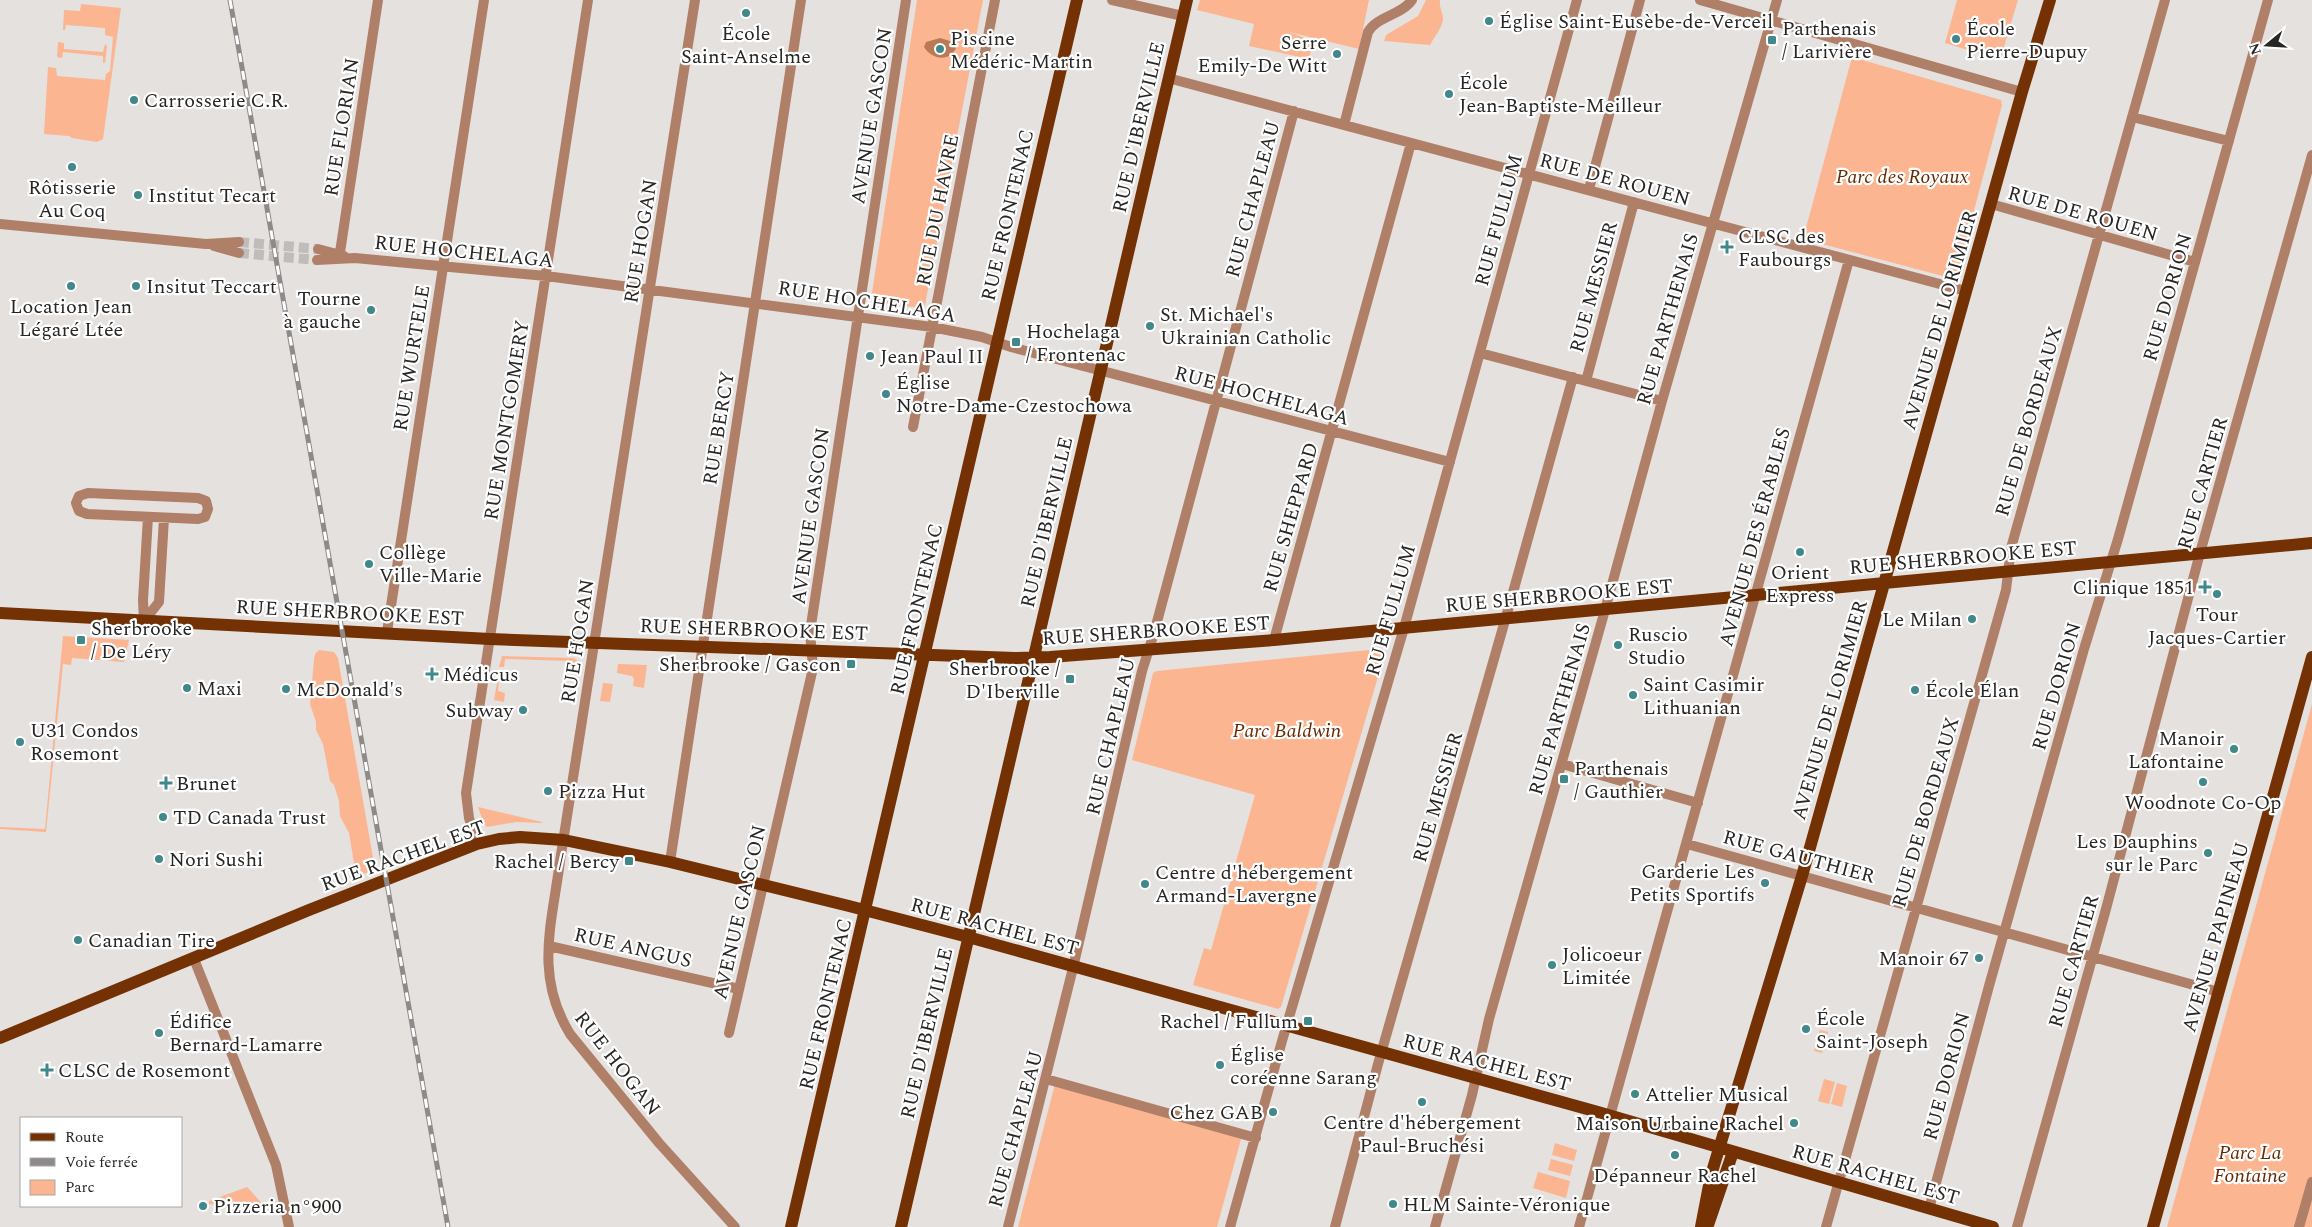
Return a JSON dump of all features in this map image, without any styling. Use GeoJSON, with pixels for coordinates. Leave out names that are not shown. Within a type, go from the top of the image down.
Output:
{"type":"FeatureCollection","features":[{"type":"Feature","properties":{"kind":"main road","name":"RUE FRONTENAC"},"geometry":{"type":"LineString","coordinates":[[791,1227],[1077,0]]}},
{"type":"Feature","properties":{"kind":"main road","name":"RUE D'IBERVILLE"},"geometry":{"type":"LineString","coordinates":[[901,1227],[1187,0]]}},
{"type":"Feature","properties":{"kind":"main road","name":"AVENUE DE LORIMIER"},"geometry":{"type":"LineString","coordinates":[[1701,1227],[1711,1175],[1802,876],[2022,92],[2050,0]]}},
{"type":"Feature","properties":{"kind":"main road","name":"RUE SHERBROOKE EST"},"geometry":{"type":"LineString","coordinates":[[0,613],[594,643],[1033,658],[1148,651],[1274,640],[2312,543]]}},
{"type":"Feature","properties":{"kind":"main road","name":"AVENUE PAPINEAU"},"geometry":{"type":"LineString","coordinates":[[2152,1227],[2312,657]]}},
{"type":"Feature","properties":{"kind":"main road","name":"RUE RACHEL EST"},"geometry":{"type":"LineString","coordinates":[[0,1038],[349,894],[476,844],[520,837],[564,840],[670,862],[968,937],[1611,1116],[1993,1227]]}},
{"type":"Feature","properties":{"kind":"main road"},"geometry":{"type":"LineString","coordinates":[[1707,1227],[1733,1152]]}},
{"type":"Feature","properties":{"kind":"street","name":"RUE FLORIAN"},"geometry":{"type":"LineString","coordinates":[[340,257],[378,0]]}},
{"type":"Feature","properties":{"kind":"street","name":"RUE WURTELE"},"geometry":{"type":"LineString","coordinates":[[381,632],[443,266],[484,0]]}},
{"type":"Feature","properties":{"kind":"street","name":"RUE MONTGOMERY"},"geometry":{"type":"LineString","coordinates":[[476,844],[468,818],[466,793],[588,0]]}},
{"type":"Feature","properties":{"kind":"street","name":"RUE HOGAN"},"geometry":{"type":"LineString","coordinates":[[696,0],[594,643],[549,946],[548,970],[550,988],[558,1015],[570,1034],[659,1143],[735,1227]]}},
{"type":"Feature","properties":{"kind":"street","name":"RUE BERCY"},"geometry":{"type":"LineString","coordinates":[[670,862],[802,0]]}},
{"type":"Feature","properties":{"kind":"street","name":"AVENUE GASCON"},"geometry":{"type":"LineString","coordinates":[[729,1033],[813,668],[810,632],[906,0]]}},
{"type":"Feature","properties":{"kind":"street","name":"RUE DU HAVRE"},"geometry":{"type":"LineString","coordinates":[[913,427],[995,0]]}},
{"type":"Feature","properties":{"kind":"street"},"geometry":{"type":"LineString","coordinates":[[1112,0],[1183,16]]}},
{"type":"Feature","properties":{"kind":"street"},"geometry":{"type":"LineString","coordinates":[[1344,125],[1370,28],[1407,6],[1412,0]]}},
{"type":"Feature","properties":{"kind":"street","name":"RUE FULLUM"},"geometry":{"type":"LineString","coordinates":[[1230,1227],[1404,628],[1577,0]]}},
{"type":"Feature","properties":{"kind":"street"},"geometry":{"type":"LineString","coordinates":[[1589,189],[1640,0]]}},
{"type":"Feature","properties":{"kind":"street"},"geometry":{"type":"LineString","coordinates":[[1700,0],[2022,92]]}},
{"type":"Feature","properties":{"kind":"street","name":"RUE PARTHENAIS"},"geometry":{"type":"LineString","coordinates":[[1435,1227],[1490,1019],[1662,401],[1778,0]]}},
{"type":"Feature","properties":{"kind":"street","name":"RUE DE BORDEAUX"},"geometry":{"type":"LineString","coordinates":[[1826,1227],[2006,590],[2011,548],[2165,0]]}},
{"type":"Feature","properties":{"kind":"street","name":"RUE DORION"},"geometry":{"type":"LineString","coordinates":[[1929,1209],[2004,931],[2268,0]]}},
{"type":"Feature","properties":{"kind":"street","name":"RUE DE ROUEN"},"geometry":{"type":"LineString","coordinates":[[1168,78],[1966,291]]}},
{"type":"Feature","properties":{"kind":"street","name":"RUE CHAPLEAU"},"geometry":{"type":"LineString","coordinates":[[1008,1227],[1074,966],[1142,670],[1294,111]]}},
{"type":"Feature","properties":{"kind":"street"},"geometry":{"type":"LineString","coordinates":[[2132,117],[2229,141]]}},
{"type":"Feature","properties":{"kind":"street","name":"RUE SHEPPARD"},"geometry":{"type":"LineString","coordinates":[[1274,640],[1412,143]]}},
{"type":"Feature","properties":{"kind":"street","name":"RUE CARTIER"},"geometry":{"type":"LineString","coordinates":[[2017,1227],[2093,957],[2200,553],[2312,155]]}},
{"type":"Feature","properties":{"kind":"street","name":"RUE MESSIER"},"geometry":{"type":"LineString","coordinates":[[1586,381],[1634,202]]}},
{"type":"Feature","properties":{"kind":"street","name":"RUE DE ROUEN"},"geometry":{"type":"LineString","coordinates":[[1991,204],[2098,236],[2195,262]]}},
{"type":"Feature","properties":{"kind":"street"},"geometry":{"type":"LineString","coordinates":[[0,224],[206,244],[239,242]]}},
{"type":"Feature","properties":{"kind":"street"},"geometry":{"type":"LineString","coordinates":[[206,244],[239,253]]}},
{"type":"Feature","properties":{"kind":"street","name":"RUE HOCHELAGA"},"geometry":{"type":"LineString","coordinates":[[318,249],[340,257]]}},
{"type":"Feature","properties":{"kind":"street","name":"RUE HOCHELAGA"},"geometry":{"type":"LineString","coordinates":[[317,260],[340,257],[355,258],[546,276],[755,302],[932,327],[996,342],[1450,462]]}},
{"type":"Feature","properties":{"kind":"street","name":"AVENUE DES ÉRABLES"},"geometry":{"type":"LineString","coordinates":[[1579,1227],[1849,260]]}},
{"type":"Feature","properties":{"kind":"street"},"geometry":{"type":"LineString","coordinates":[[1480,353],[1662,401]]}},
{"type":"Feature","properties":{"kind":"street","name":"RUE MESSIER"},"geometry":{"type":"LineString","coordinates":[[1335,1227],[1382,1052],[1573,377]]}},
{"type":"Feature","properties":{"kind":"street"},"geometry":{"type":"LineString","coordinates":[[88,493],[164,496],[198,498],[206,501],[207,505],[207,513],[202,518],[148,517],[83,513],[77,507],[77,499],[79,496],[88,493]]}},
{"type":"Feature","properties":{"kind":"street"},"geometry":{"type":"LineString","coordinates":[[144,621],[143,600],[148,517]]}},
{"type":"Feature","properties":{"kind":"street"},"geometry":{"type":"LineString","coordinates":[[144,621],[159,602],[164,518]]}},
{"type":"Feature","properties":{"kind":"street"},"geometry":{"type":"LineString","coordinates":[[1562,764],[1698,803]]}},
{"type":"Feature","properties":{"kind":"street","name":"RUE GAUTHIER"},"geometry":{"type":"LineString","coordinates":[[1687,844],[2219,992]]}},
{"type":"Feature","properties":{"kind":"street","name":"RUE ANGUS"},"geometry":{"type":"LineString","coordinates":[[549,946],[739,989]]}},
{"type":"Feature","properties":{"kind":"street"},"geometry":{"type":"LineString","coordinates":[[194,959],[276,1165],[289,1227]]}},
{"type":"Feature","properties":{"kind":"street"},"geometry":{"type":"LineString","coordinates":[[1046,1079],[1256,1138]]}},
{"type":"Feature","properties":{"kind":"street"},"geometry":{"type":"LineString","coordinates":[[2299,1227],[2312,1182]]}},
{"type":"Feature","properties":{"kind":"green space"},"geometry":{"type":"Polygon","coordinates":[[[917,0],[983,0],[925,305],[921,308],[873,302],[871,299],[917,0]]]}},
{"type":"Feature","properties":{"kind":"green space"},"geometry":{"type":"Polygon","coordinates":[[[1200,0],[1369,0],[1359,49],[1289,32],[1313,41],[1309,59],[1249,46],[1254,24],[1197,10],[1200,0]]]}},
{"type":"Feature","properties":{"kind":"green space"},"geometry":{"type":"Polygon","coordinates":[[[1426,0],[1440,0],[1443,17],[1440,28],[1430,45],[1384,41],[1386,35],[1418,16],[1426,0]]]}},
{"type":"Feature","properties":{"kind":"green space"},"geometry":{"type":"Polygon","coordinates":[[[1957,0],[2018,0],[2000,60],[1945,43],[1957,0]]]}},
{"type":"Feature","properties":{"kind":"green space"},"geometry":{"type":"Polygon","coordinates":[[[81,4],[121,8],[103,139],[97,142],[69,136],[44,134],[48,67],[56,68],[57,76],[105,80],[106,74],[110,71],[113,37],[105,35],[105,28],[66,25],[65,30],[63,30],[64,10],[80,11],[81,4]]]}},
{"type":"Feature","properties":{"kind":"green space"},"geometry":{"type":"Polygon","coordinates":[[[58,42],[64,43],[64,49],[103,52],[105,44],[107,46],[105,63],[103,63],[103,56],[63,52],[62,58],[57,57],[58,42]]]}},
{"type":"Feature","properties":{"kind":"green space","name":"Parc des Royaux"},"geometry":{"type":"Polygon","coordinates":[[[1852,57],[2001,100],[2002,105],[1957,275],[1954,279],[1803,239],[1852,57]]]}},
{"type":"Feature","properties":{"kind":"green space"},"geometry":{"type":"Polygon","coordinates":[[[63,636],[129,640],[124,662],[72,658],[71,665],[63,664],[46,832],[0,829],[0,827],[45,829],[63,636]]]}},
{"type":"Feature","properties":{"kind":"green space","name":"Parc Baldwin"},"geometry":{"type":"Polygon","coordinates":[[[1379,649],[1385,653],[1281,1007],[1278,1009],[1193,985],[1204,948],[1211,950],[1255,795],[1132,760],[1153,673],[1157,671],[1379,649]]]}},
{"type":"Feature","properties":{"kind":"green space"},"geometry":{"type":"Polygon","coordinates":[[[319,650],[334,652],[338,658],[375,869],[364,874],[354,863],[349,833],[340,816],[339,801],[334,785],[330,781],[323,744],[316,730],[316,722],[310,704],[315,654],[319,650]]]}},
{"type":"Feature","properties":{"kind":"green space"},"geometry":{"type":"Polygon","coordinates":[[[502,656],[574,658],[579,662],[578,669],[569,669],[569,661],[505,659],[504,667],[499,667],[502,656]]]}},
{"type":"Feature","properties":{"kind":"green space"},"geometry":{"type":"Polygon","coordinates":[[[618,664],[647,665],[644,688],[633,686],[634,679],[632,676],[617,673],[618,664]]]}},
{"type":"Feature","properties":{"kind":"green space"},"geometry":{"type":"Polygon","coordinates":[[[498,677],[506,678],[506,680],[499,679],[498,691],[505,693],[504,702],[494,700],[498,677]]]}},
{"type":"Feature","properties":{"kind":"green space"},"geometry":{"type":"Polygon","coordinates":[[[603,683],[613,684],[610,702],[600,701],[603,683]]]}},
{"type":"Feature","properties":{"kind":"green space","name":"Parc La Fontaine"},"geometry":{"type":"Polygon","coordinates":[[[2312,704],[2312,1227],[2167,1227],[2312,704]]]}},
{"type":"Feature","properties":{"kind":"green space"},"geometry":{"type":"Polygon","coordinates":[[[478,807],[542,823],[516,822],[487,827],[484,824],[478,807]]]}},
{"type":"Feature","properties":{"kind":"green space"},"geometry":{"type":"Polygon","coordinates":[[[1820,1030],[1828,1032],[1822,1053],[1814,1051],[1820,1030]]]}},
{"type":"Feature","properties":{"kind":"green space"},"geometry":{"type":"Polygon","coordinates":[[[1824,1079],[1835,1082],[1829,1104],[1818,1101],[1824,1079]]]}},
{"type":"Feature","properties":{"kind":"green space"},"geometry":{"type":"Polygon","coordinates":[[[1837,1083],[1847,1086],[1842,1107],[1831,1104],[1837,1083]]]}},
{"type":"Feature","properties":{"kind":"green space"},"geometry":{"type":"Polygon","coordinates":[[[1055,1084],[1154,1110],[1241,1139],[1217,1227],[1018,1227],[1055,1084]]]}},
{"type":"Feature","properties":{"kind":"green space"},"geometry":{"type":"Polygon","coordinates":[[[1555,1143],[1577,1150],[1574,1161],[1552,1155],[1555,1143]]]}},
{"type":"Feature","properties":{"kind":"green space"},"geometry":{"type":"Polygon","coordinates":[[[1551,1159],[1573,1165],[1570,1176],[1548,1170],[1551,1159]]]}},
{"type":"Feature","properties":{"kind":"green space"},"geometry":{"type":"Polygon","coordinates":[[[1538,1172],[1570,1181],[1566,1198],[1533,1188],[1538,1172]]]}},
{"type":"Feature","properties":{"kind":"green space"},"geometry":{"type":"Polygon","coordinates":[[[247,1187],[268,1210],[209,1204],[209,1201],[247,1187]]]}},
{"type":"Feature","properties":{"kind":"shaded area","name":"Piscine Médéric-Martin"},"geometry":{"type":"Polygon","coordinates":[[[940,38],[950,41],[956,48],[949,56],[935,57],[924,47],[926,42],[940,38]]]}},
{"type":"Feature","properties":{"kind":"tunnel"},"geometry":{"type":"LineString","coordinates":[[239,242],[318,249]]}},
{"type":"Feature","properties":{"kind":"tunnel"},"geometry":{"type":"LineString","coordinates":[[239,253],[317,260]]}},
{"type":"Feature","properties":{"kind":"railway"},"geometry":{"type":"LineString","coordinates":[[230,0],[448,1227]]}},
{"type":"Feature","properties":{"kind":"place","name":"École Saint-Anselme"},"geometry":{"type":"Point","coordinates":[746,13]}},
{"type":"Feature","properties":{"kind":"place","name":"Église Saint-Eusèbe-de-Verceil"},"geometry":{"type":"Point","coordinates":[1489,21]}},
{"type":"Feature","properties":{"kind":"place","name":"École Pierre-Dupuy"},"geometry":{"type":"Point","coordinates":[1956,39]}},
{"type":"Feature","properties":{"kind":"place","name":"Parthenais / Larivière"},"geometry":{"type":"Point","coordinates":[1772,40]}},
{"type":"Feature","properties":{"kind":"place","name":"Piscine Médéric-Martin"},"geometry":{"type":"Point","coordinates":[940,49]}},
{"type":"Feature","properties":{"kind":"place","name":"Serre Emily-De Witt"},"geometry":{"type":"Point","coordinates":[1337,54]}},
{"type":"Feature","properties":{"kind":"place","name":"École Jean-Baptiste-Meilleur"},"geometry":{"type":"Point","coordinates":[1449,94]}},
{"type":"Feature","properties":{"kind":"place","name":"Carrosserie C.R."},"geometry":{"type":"Point","coordinates":[134,100]}},
{"type":"Feature","properties":{"kind":"place","name":"Rôtisserie Au Coq"},"geometry":{"type":"Point","coordinates":[72,167]}},
{"type":"Feature","properties":{"kind":"place","name":"Institut Tecart"},"geometry":{"type":"Point","coordinates":[138,195]}},
{"type":"Feature","properties":{"kind":"place","name":"CLSC des Faubourgs"},"geometry":{"type":"Point","coordinates":[1727,247]}},
{"type":"Feature","properties":{"kind":"place","name":"Location Jean Légaré Ltée"},"geometry":{"type":"Point","coordinates":[71,286]}},
{"type":"Feature","properties":{"kind":"place","name":"Insitut Teccart"},"geometry":{"type":"Point","coordinates":[136,286]}},
{"type":"Feature","properties":{"kind":"place","name":"Tourne à gauche"},"geometry":{"type":"Point","coordinates":[371,310]}},
{"type":"Feature","properties":{"kind":"place","name":"St. Michael's Ukrainian Catholic"},"geometry":{"type":"Point","coordinates":[1150,326]}},
{"type":"Feature","properties":{"kind":"place","name":"Hochelaga / Frontenac"},"geometry":{"type":"Point","coordinates":[1016,342]}},
{"type":"Feature","properties":{"kind":"place","name":"Jean Paul II"},"geometry":{"type":"Point","coordinates":[870,356]}},
{"type":"Feature","properties":{"kind":"place","name":"Église Notre-Dame-Czestochowa"},"geometry":{"type":"Point","coordinates":[886,394]}},
{"type":"Feature","properties":{"kind":"place","name":"Orient Express"},"geometry":{"type":"Point","coordinates":[1800,552]}},
{"type":"Feature","properties":{"kind":"place","name":"Collège Ville-Marie"},"geometry":{"type":"Point","coordinates":[369,564]}},
{"type":"Feature","properties":{"kind":"place","name":"Clinique 1851"},"geometry":{"type":"Point","coordinates":[2205,587]}},
{"type":"Feature","properties":{"kind":"place","name":"Tour Jacques-Cartier"},"geometry":{"type":"Point","coordinates":[2217,594]}},
{"type":"Feature","properties":{"kind":"place","name":"Le Milan"},"geometry":{"type":"Point","coordinates":[1972,619]}},
{"type":"Feature","properties":{"kind":"place","name":"Sherbrooke / De Léry"},"geometry":{"type":"Point","coordinates":[81,640]}},
{"type":"Feature","properties":{"kind":"place","name":"Ruscio Studio"},"geometry":{"type":"Point","coordinates":[1618,645]}},
{"type":"Feature","properties":{"kind":"place","name":"Sherbrooke / Gascon"},"geometry":{"type":"Point","coordinates":[851,664]}},
{"type":"Feature","properties":{"kind":"place","name":"Médicus"},"geometry":{"type":"Point","coordinates":[432,674]}},
{"type":"Feature","properties":{"kind":"place","name":"Sherbrooke / D'Iberville"},"geometry":{"type":"Point","coordinates":[1070,679]}},
{"type":"Feature","properties":{"kind":"place","name":"Maxi"},"geometry":{"type":"Point","coordinates":[187,688]}},
{"type":"Feature","properties":{"kind":"place","name":"McDonald's"},"geometry":{"type":"Point","coordinates":[286,689]}},
{"type":"Feature","properties":{"kind":"place","name":"École Élan"},"geometry":{"type":"Point","coordinates":[1915,690]}},
{"type":"Feature","properties":{"kind":"place","name":"Saint Casimir Lithuanian"},"geometry":{"type":"Point","coordinates":[1633,695]}},
{"type":"Feature","properties":{"kind":"place","name":"Subway"},"geometry":{"type":"Point","coordinates":[523,710]}},
{"type":"Feature","properties":{"kind":"place","name":"U31 Condos Rosemont"},"geometry":{"type":"Point","coordinates":[20,742]}},
{"type":"Feature","properties":{"kind":"place","name":"Manoir Lafontaine"},"geometry":{"type":"Point","coordinates":[2234,749]}},
{"type":"Feature","properties":{"kind":"place","name":"Parthenais / Gauthier"},"geometry":{"type":"Point","coordinates":[1564,779]}},
{"type":"Feature","properties":{"kind":"place","name":"Woodnote Co-Op"},"geometry":{"type":"Point","coordinates":[2203,782]}},
{"type":"Feature","properties":{"kind":"place","name":"Brunet"},"geometry":{"type":"Point","coordinates":[166,783]}},
{"type":"Feature","properties":{"kind":"place","name":"Pizza Hut"},"geometry":{"type":"Point","coordinates":[548,791]}},
{"type":"Feature","properties":{"kind":"place","name":"TD Canada Trust"},"geometry":{"type":"Point","coordinates":[163,817]}},
{"type":"Feature","properties":{"kind":"place","name":"Les Dauphins sur le Parc"},"geometry":{"type":"Point","coordinates":[2208,853]}},
{"type":"Feature","properties":{"kind":"place","name":"Nori Sushi"},"geometry":{"type":"Point","coordinates":[159,859]}},
{"type":"Feature","properties":{"kind":"place","name":"Rachel / Bercy"},"geometry":{"type":"Point","coordinates":[629,861]}},
{"type":"Feature","properties":{"kind":"place","name":"Garderie Les Petits Sportifs"},"geometry":{"type":"Point","coordinates":[1765,883]}},
{"type":"Feature","properties":{"kind":"place","name":"Centre d'hébergement Armand-Lavergne"},"geometry":{"type":"Point","coordinates":[1145,884]}},
{"type":"Feature","properties":{"kind":"place","name":"Canadian Tire"},"geometry":{"type":"Point","coordinates":[78,940]}},
{"type":"Feature","properties":{"kind":"place","name":"Manoir 67"},"geometry":{"type":"Point","coordinates":[1979,958]}},
{"type":"Feature","properties":{"kind":"place","name":"Jolicoeur Limitée"},"geometry":{"type":"Point","coordinates":[1552,965]}},
{"type":"Feature","properties":{"kind":"place","name":"Rachel / Fullum"},"geometry":{"type":"Point","coordinates":[1308,1021]}},
{"type":"Feature","properties":{"kind":"place","name":"École Saint-Joseph"},"geometry":{"type":"Point","coordinates":[1806,1029]}},
{"type":"Feature","properties":{"kind":"place","name":"Édifice Bernard-Lamarre"},"geometry":{"type":"Point","coordinates":[159,1033]}},
{"type":"Feature","properties":{"kind":"place","name":"Église coréenne Sarang"},"geometry":{"type":"Point","coordinates":[1220,1065]}},
{"type":"Feature","properties":{"kind":"place","name":"CLSC de Rosemont"},"geometry":{"type":"Point","coordinates":[47,1070]}},
{"type":"Feature","properties":{"kind":"place","name":"Attelier Musical"},"geometry":{"type":"Point","coordinates":[1635,1094]}},
{"type":"Feature","properties":{"kind":"place","name":"Centre d'hébergement Paul-Bruchési"},"geometry":{"type":"Point","coordinates":[1422,1102]}},
{"type":"Feature","properties":{"kind":"place","name":"Chez GAB"},"geometry":{"type":"Point","coordinates":[1273,1112]}},
{"type":"Feature","properties":{"kind":"place","name":"Maison Urbaine Rachel"},"geometry":{"type":"Point","coordinates":[1794,1123]}},
{"type":"Feature","properties":{"kind":"place","name":"Dépanneur Rachel"},"geometry":{"type":"Point","coordinates":[1675,1155]}},
{"type":"Feature","properties":{"kind":"place","name":"HLM Sainte-Véronique"},"geometry":{"type":"Point","coordinates":[1393,1204]}},
{"type":"Feature","properties":{"kind":"place","name":"Pizzeria n°900"},"geometry":{"type":"Point","coordinates":[203,1206]}}]}
